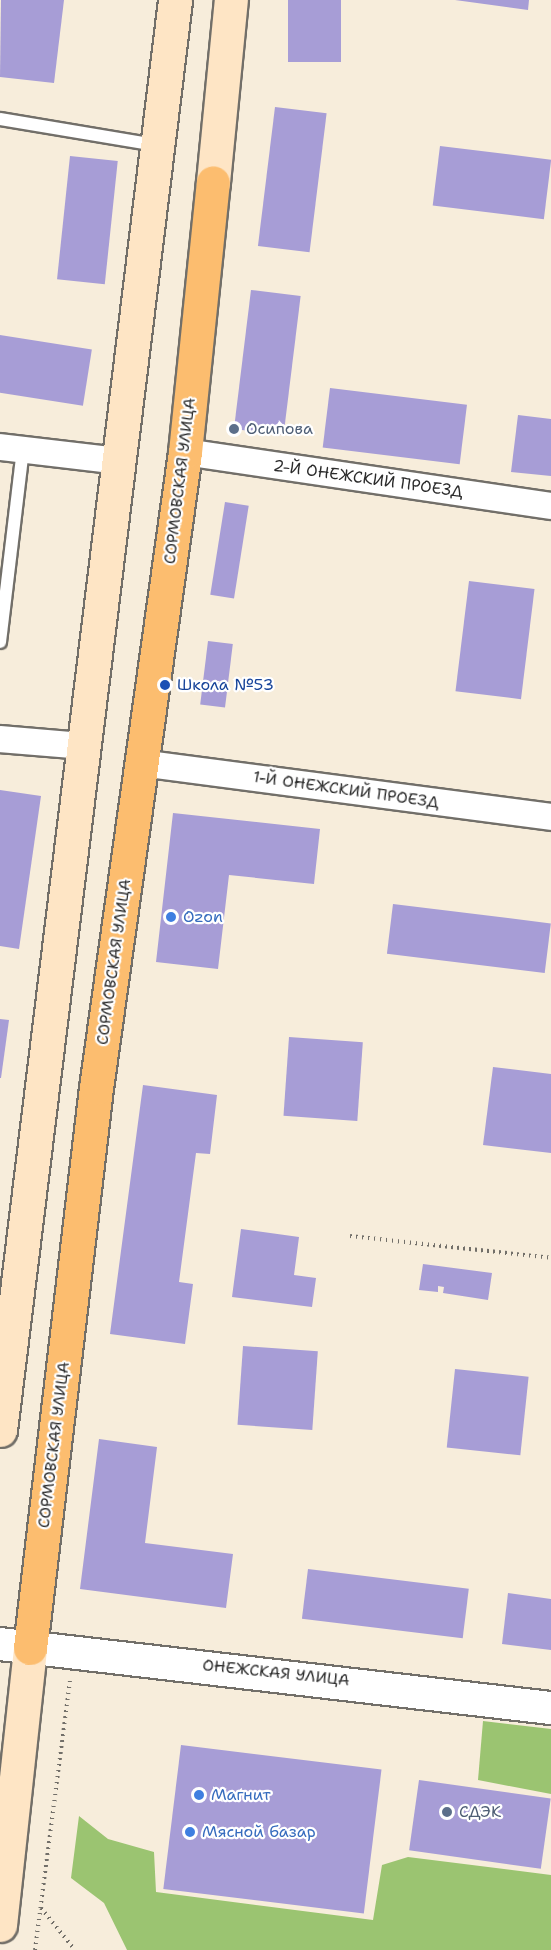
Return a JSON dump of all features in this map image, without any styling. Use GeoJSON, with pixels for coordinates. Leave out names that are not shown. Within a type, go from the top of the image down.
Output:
{"type":"FeatureCollection","features":[{"type":"Feature","properties":{"kind":"highway","name":"СОРМОВСКАЯ УЛИЦА"},"geometry":{"type":"LineString","coordinates":[[15,1646],[185,452],[213,182]]}},
{"type":"Feature","properties":{"kind":"main road"},"geometry":{"type":"LineString","coordinates":[[0,1430],[159,146],[175,0]]}},
{"type":"Feature","properties":{"kind":"main road","name":"СОРМОВСКАЯ УЛИЦА"},"geometry":{"type":"LineString","coordinates":[[213,182],[231,0]]}},
{"type":"Feature","properties":{"kind":"main road","name":"СОРМОВСКАЯ УЛИЦА"},"geometry":{"type":"LineString","coordinates":[[0,1925],[15,1646]]}},
{"type":"Feature","properties":{"kind":"street"},"geometry":{"type":"LineString","coordinates":[[12,448],[120,461]]}},
{"type":"Feature","properties":{"kind":"street","name":"2-Й ОНЕЖСКИЙ ПРОЕЗД"},"geometry":{"type":"LineString","coordinates":[[185,452],[551,506]]}},
{"type":"Feature","properties":{"kind":"street"},"geometry":{"type":"LineString","coordinates":[[0,739],[84,746]]}},
{"type":"Feature","properties":{"kind":"street","name":"1-Й ОНЕЖСКИЙ ПРОЕЗД"},"geometry":{"type":"LineString","coordinates":[[141,763],[551,817]]}},
{"type":"Feature","properties":{"kind":"street","name":"ОНЕЖСКАЯ УЛИЦА"},"geometry":{"type":"LineString","coordinates":[[15,1646],[74,1651],[551,1708]]}},
{"type":"Feature","properties":{"kind":"lane"},"geometry":{"type":"LineString","coordinates":[[0,119],[159,146]]}},
{"type":"Feature","properties":{"kind":"lane"},"geometry":{"type":"LineString","coordinates":[[0,642],[12,448]]}},
{"type":"Feature","properties":{"kind":"path"},"geometry":{"type":"LineString","coordinates":[[350,1236],[551,1258]]}},
{"type":"Feature","properties":{"kind":"path"},"geometry":{"type":"LineString","coordinates":[[35,1950],[74,1651]]}},
{"type":"Feature","properties":{"kind":"path"},"geometry":{"type":"LineString","coordinates":[[41,1907],[75,1950]]}},
{"type":"Feature","properties":{"kind":"green space"},"geometry":{"type":"Polygon","coordinates":[[[483,1721],[551,1729],[551,1794],[478,1780],[483,1721]]]}},
{"type":"Feature","properties":{"kind":"green space"},"geometry":{"type":"Polygon","coordinates":[[[79,1816],[108,1839],[154,1852],[156,1892],[373,1920],[382,1865],[408,1857],[551,1875],[551,1950],[127,1950],[104,1903],[71,1878],[79,1816]]]}},
{"type":"Feature","properties":{"kind":"building"},"geometry":{"type":"Polygon","coordinates":[[[1,0],[64,0],[54,83],[0,77],[1,0]]]}},
{"type":"Feature","properties":{"kind":"building"},"geometry":{"type":"Polygon","coordinates":[[[288,0],[341,0],[341,62],[288,62],[288,0]]]}},
{"type":"Feature","properties":{"kind":"building"},"geometry":{"type":"Polygon","coordinates":[[[455,0],[529,0],[528,10],[455,0]]]}},
{"type":"Feature","properties":{"kind":"building"},"geometry":{"type":"Polygon","coordinates":[[[275,107],[327,113],[310,252],[258,246],[275,107]]]}},
{"type":"Feature","properties":{"kind":"building"},"geometry":{"type":"Polygon","coordinates":[[[440,146],[551,160],[544,219],[433,206],[440,146]]]}},
{"type":"Feature","properties":{"kind":"building"},"geometry":{"type":"Polygon","coordinates":[[[70,156],[118,161],[105,284],[57,279],[70,156]]]}},
{"type":"Feature","properties":{"kind":"building"},"geometry":{"type":"Polygon","coordinates":[[[251,290],[301,296],[284,435],[234,429],[251,290]]]}},
{"type":"Feature","properties":{"kind":"building"},"geometry":{"type":"Polygon","coordinates":[[[0,335],[92,350],[83,406],[0,393],[0,335]]]}},
{"type":"Feature","properties":{"kind":"building"},"geometry":{"type":"Polygon","coordinates":[[[330,388],[467,405],[460,464],[323,448],[330,388]]]}},
{"type":"Feature","properties":{"kind":"building"},"geometry":{"type":"Polygon","coordinates":[[[518,415],[551,419],[551,476],[511,472],[518,415]]]}},
{"type":"Feature","properties":{"kind":"building"},"geometry":{"type":"Polygon","coordinates":[[[225,502],[249,506],[234,599],[210,595],[225,502]]]}},
{"type":"Feature","properties":{"kind":"building"},"geometry":{"type":"Polygon","coordinates":[[[469,581],[535,589],[521,699],[455,691],[469,581]]]}},
{"type":"Feature","properties":{"kind":"building"},"geometry":{"type":"Polygon","coordinates":[[[208,641],[233,644],[225,708],[200,705],[208,641]]]}},
{"type":"Feature","properties":{"kind":"building"},"geometry":{"type":"Polygon","coordinates":[[[0,790],[41,796],[19,949],[0,946],[0,790]]]}},
{"type":"Feature","properties":{"kind":"building"},"geometry":{"type":"Polygon","coordinates":[[[173,813],[320,829],[314,884],[229,875],[218,969],[156,962],[173,813]]]}},
{"type":"Feature","properties":{"kind":"building"},"geometry":{"type":"Polygon","coordinates":[[[393,904],[551,923],[545,973],[387,954],[393,904]]]}},
{"type":"Feature","properties":{"kind":"building"},"geometry":{"type":"Polygon","coordinates":[[[0,1019],[9,1020],[1,1078],[0,1078],[0,1019]]]}},
{"type":"Feature","properties":{"kind":"building"},"geometry":{"type":"Polygon","coordinates":[[[289,1037],[363,1042],[357,1121],[283,1116],[289,1037]]]}},
{"type":"Feature","properties":{"kind":"building"},"geometry":{"type":"Polygon","coordinates":[[[493,1067],[551,1074],[551,1153],[483,1145],[493,1067]]]}},
{"type":"Feature","properties":{"kind":"building"},"geometry":{"type":"Polygon","coordinates":[[[143,1085],[217,1095],[210,1154],[196,1153],[179,1282],[193,1284],[185,1344],[110,1334],[143,1085]]]}},
{"type":"Feature","properties":{"kind":"building"},"geometry":{"type":"Polygon","coordinates":[[[241,1229],[299,1237],[294,1275],[316,1278],[312,1307],[232,1297],[241,1229]]]}},
{"type":"Feature","properties":{"kind":"building"},"geometry":{"type":"Polygon","coordinates":[[[423,1264],[492,1273],[488,1300],[443,1293],[444,1287],[438,1286],[438,1292],[419,1290],[423,1264]]]}},
{"type":"Feature","properties":{"kind":"building"},"geometry":{"type":"Polygon","coordinates":[[[243,1346],[318,1351],[312,1430],[237,1425],[243,1346]]]}},
{"type":"Feature","properties":{"kind":"building"},"geometry":{"type":"Polygon","coordinates":[[[455,1369],[529,1377],[520,1455],[447,1448],[455,1369]]]}},
{"type":"Feature","properties":{"kind":"building"},"geometry":{"type":"Polygon","coordinates":[[[99,1439],[157,1447],[145,1543],[233,1554],[226,1608],[80,1589],[99,1439]]]}},
{"type":"Feature","properties":{"kind":"building"},"geometry":{"type":"Polygon","coordinates":[[[308,1569],[469,1589],[463,1638],[302,1619],[308,1569]]]}},
{"type":"Feature","properties":{"kind":"building"},"geometry":{"type":"Polygon","coordinates":[[[508,1593],[551,1599],[551,1650],[502,1644],[508,1593]]]}},
{"type":"Feature","properties":{"kind":"building"},"geometry":{"type":"Polygon","coordinates":[[[181,1745],[381,1770],[364,1914],[163,1889],[181,1745]]]}},
{"type":"Feature","properties":{"kind":"building"},"geometry":{"type":"Polygon","coordinates":[[[419,1780],[551,1799],[541,1869],[409,1850],[419,1780]]]}},
{"type":"Feature","properties":{"kind":"place","name":"Осипова"},"geometry":{"type":"Point","coordinates":[234,429]}},
{"type":"Feature","properties":{"kind":"place","name":"Школа №53"},"geometry":{"type":"Point","coordinates":[165,685]}},
{"type":"Feature","properties":{"kind":"place","name":"Ozon"},"geometry":{"type":"Point","coordinates":[171,917]}},
{"type":"Feature","properties":{"kind":"place","name":"Магнит"},"geometry":{"type":"Point","coordinates":[199,1795]}},
{"type":"Feature","properties":{"kind":"place","name":"СДЭК"},"geometry":{"type":"Point","coordinates":[447,1812]}},
{"type":"Feature","properties":{"kind":"place","name":"Мясной базар"},"geometry":{"type":"Point","coordinates":[190,1832]}}]}
